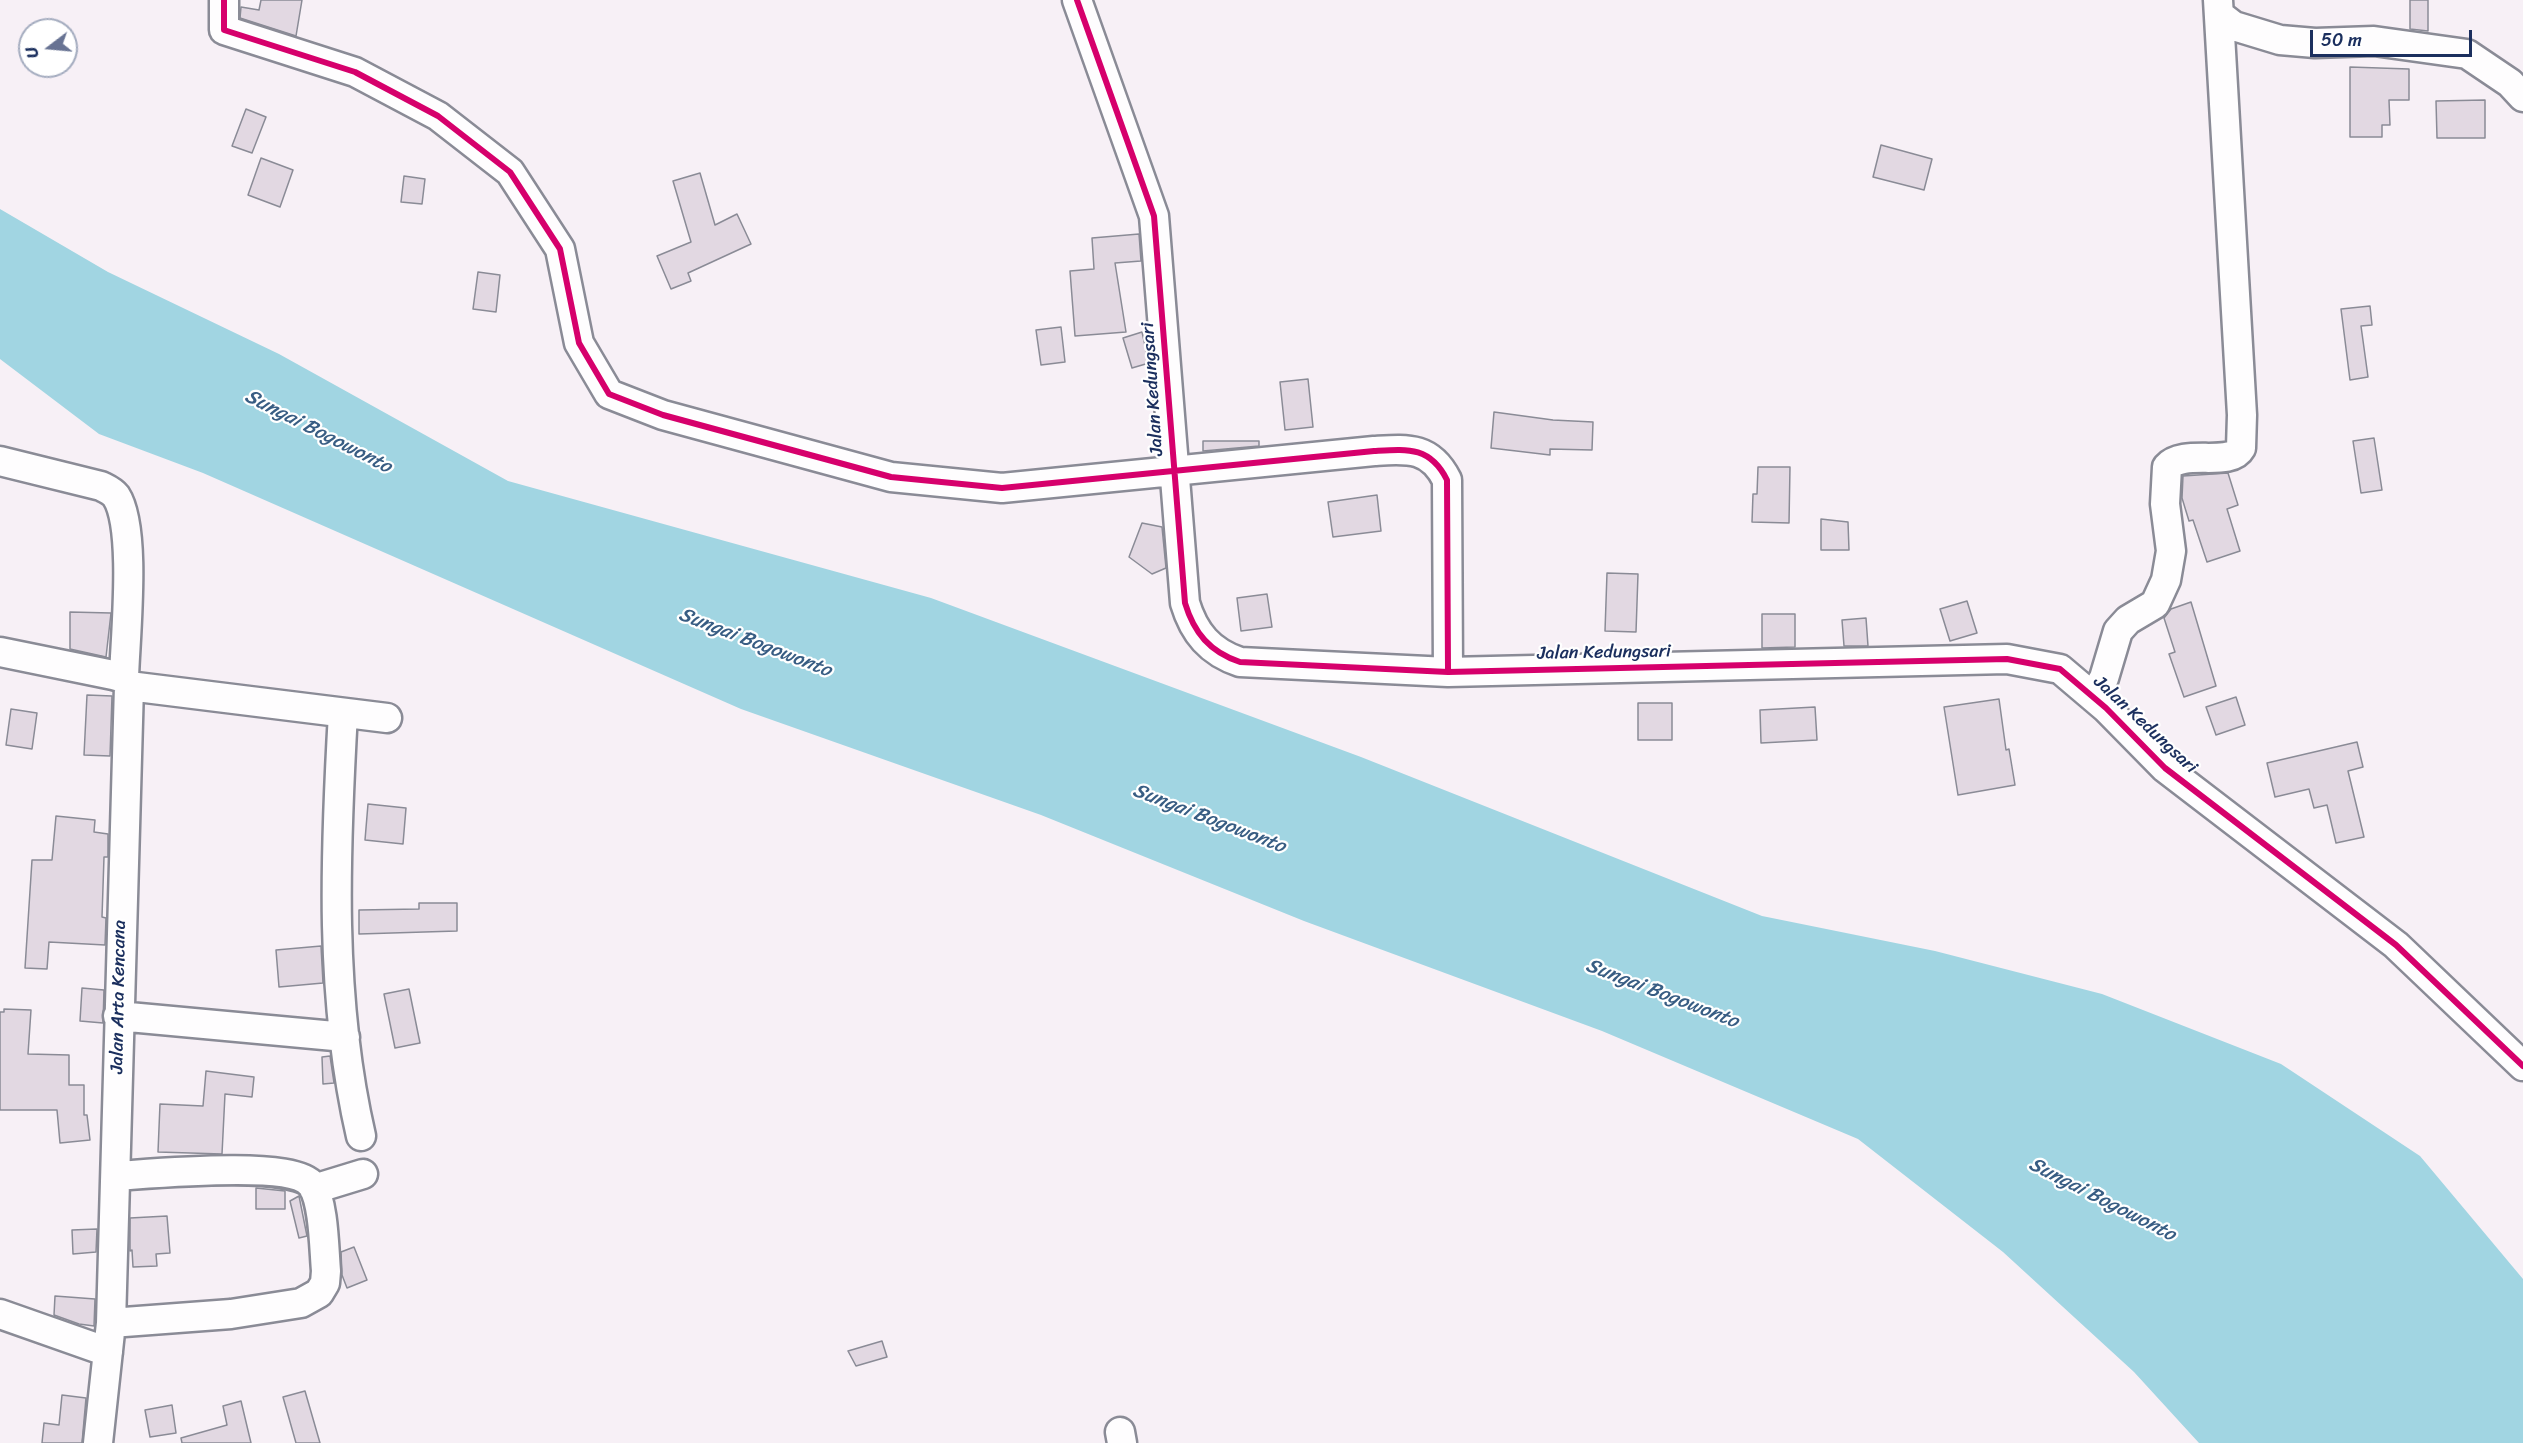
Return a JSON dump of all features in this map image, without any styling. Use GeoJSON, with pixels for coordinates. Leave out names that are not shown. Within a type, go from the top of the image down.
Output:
{"type":"FeatureCollection","features":[{"type":"Feature","properties":{"kind":"street"},"geometry":{"type":"LineString","coordinates":[[225,0],[224,30],[355,72],[438,116],[510,172],[560,249],[579,343],[609,394],[663,415],[891,477],[1002,488],[1174,473],[1398,449],[1426,454],[1440,465],[1447,480],[1448,672]]}},
{"type":"Feature","properties":{"kind":"street","name":"Jalan Kedungsari"},"geometry":{"type":"LineString","coordinates":[[1077,0],[1154,216],[1185,603],[1194,630],[1205,642],[1227,658],[1240,662],[1448,672],[2007,659],[2060,669],[2093,696],[2166,768],[2396,945],[2523,1066]]}},
{"type":"Feature","properties":{"kind":"street"},"geometry":{"type":"LineString","coordinates":[[2219,8],[2234,26],[2280,40],[2315,44],[2373,40],[2467,54],[2510,83],[2523,97]]}},
{"type":"Feature","properties":{"kind":"street"},"geometry":{"type":"LineString","coordinates":[[2093,696],[2104,678],[2118,631],[2128,620],[2155,604],[2166,580],[2171,551],[2165,504],[2167,467],[2174,461],[2189,458],[2231,456],[2241,448],[2242,415],[2219,8]]}},
{"type":"Feature","properties":{"kind":"street","name":"Jalan Arta Kencana"},"geometry":{"type":"LineString","coordinates":[[0,461],[111,490],[116,496],[123,518],[128,557],[116,1176],[111,1323],[98,1443]]}},
{"type":"Feature","properties":{"kind":"street"},"geometry":{"type":"LineString","coordinates":[[0,652],[126,682],[387,718]]}},
{"type":"Feature","properties":{"kind":"street"},"geometry":{"type":"LineString","coordinates":[[343,713],[337,907],[345,1037],[361,1136]]}},
{"type":"Feature","properties":{"kind":"street"},"geometry":{"type":"LineString","coordinates":[[118,1016],[345,1037]]}},
{"type":"Feature","properties":{"kind":"street"},"geometry":{"type":"LineString","coordinates":[[111,1323],[231,1314],[309,1299],[319,1293],[325,1283],[326,1272],[319,1206],[314,1189],[302,1177],[277,1172],[212,1171],[116,1176]]}},
{"type":"Feature","properties":{"kind":"street"},"geometry":{"type":"LineString","coordinates":[[314,1189],[363,1174]]}},
{"type":"Feature","properties":{"kind":"street"},"geometry":{"type":"LineString","coordinates":[[0,1314],[108,1352]]}},
{"type":"Feature","properties":{"kind":"water","name":"Sungai Bogowonto"},"geometry":{"type":"Polygon","coordinates":[[[0,209],[108,272],[279,354],[508,481],[931,598],[1361,757],[1762,916],[1935,951],[2102,994],[2281,1064],[2420,1156],[2523,1279],[2523,1443],[2199,1443],[2134,1372],[2003,1252],[1858,1139],[1602,1031],[1304,921],[1041,815],[741,709],[203,473],[99,434],[0,359],[0,209]]]}},
{"type":"Feature","properties":{"kind":"building"},"geometry":{"type":"Polygon","coordinates":[[[261,0],[302,0],[296,36],[240,18],[241,7],[259,10],[261,0]]]}},
{"type":"Feature","properties":{"kind":"building"},"geometry":{"type":"Polygon","coordinates":[[[2410,0],[2428,0],[2428,31],[2410,29],[2410,0]]]}},
{"type":"Feature","properties":{"kind":"building"},"geometry":{"type":"Polygon","coordinates":[[[2350,67],[2409,69],[2409,100],[2389,100],[2390,125],[2382,125],[2382,137],[2350,137],[2350,67]]]}},
{"type":"Feature","properties":{"kind":"building"},"geometry":{"type":"Polygon","coordinates":[[[2485,100],[2485,138],[2437,138],[2436,101],[2485,100]]]}},
{"type":"Feature","properties":{"kind":"building"},"geometry":{"type":"Polygon","coordinates":[[[246,109],[266,117],[252,153],[232,146],[246,109]]]}},
{"type":"Feature","properties":{"kind":"building"},"geometry":{"type":"Polygon","coordinates":[[[1881,145],[1932,159],[1924,190],[1873,177],[1881,145]]]}},
{"type":"Feature","properties":{"kind":"building"},"geometry":{"type":"Polygon","coordinates":[[[261,158],[293,170],[280,207],[248,195],[261,158]]]}},
{"type":"Feature","properties":{"kind":"building"},"geometry":{"type":"Polygon","coordinates":[[[700,173],[715,225],[737,214],[751,244],[688,273],[691,281],[671,289],[657,256],[691,242],[673,181],[700,173]]]}},
{"type":"Feature","properties":{"kind":"building"},"geometry":{"type":"Polygon","coordinates":[[[404,176],[425,179],[422,204],[401,202],[404,176]]]}},
{"type":"Feature","properties":{"kind":"building"},"geometry":{"type":"Polygon","coordinates":[[[1139,234],[1141,261],[1115,263],[1126,332],[1075,336],[1070,271],[1094,269],[1092,238],[1139,234]]]}},
{"type":"Feature","properties":{"kind":"building"},"geometry":{"type":"Polygon","coordinates":[[[478,272],[500,275],[496,312],[473,309],[478,272]]]}},
{"type":"Feature","properties":{"kind":"building"},"geometry":{"type":"Polygon","coordinates":[[[2370,306],[2372,325],[2361,326],[2368,377],[2350,380],[2341,309],[2370,306]]]}},
{"type":"Feature","properties":{"kind":"building"},"geometry":{"type":"Polygon","coordinates":[[[1061,327],[1065,362],[1041,365],[1036,330],[1061,327]]]}},
{"type":"Feature","properties":{"kind":"building"},"geometry":{"type":"Polygon","coordinates":[[[1142,332],[1149,363],[1132,368],[1123,338],[1142,332]]]}},
{"type":"Feature","properties":{"kind":"building"},"geometry":{"type":"Polygon","coordinates":[[[1308,379],[1313,427],[1285,430],[1280,382],[1308,379]]]}},
{"type":"Feature","properties":{"kind":"building"},"geometry":{"type":"Polygon","coordinates":[[[1494,412],[1553,420],[1593,422],[1592,450],[1550,449],[1550,455],[1491,448],[1494,412]]]}},
{"type":"Feature","properties":{"kind":"building"},"geometry":{"type":"Polygon","coordinates":[[[2374,438],[2382,490],[2361,493],[2353,441],[2374,438]]]}},
{"type":"Feature","properties":{"kind":"building"},"geometry":{"type":"Polygon","coordinates":[[[1203,441],[1259,441],[1259,446],[1203,451],[1203,441]]]}},
{"type":"Feature","properties":{"kind":"building"},"geometry":{"type":"Polygon","coordinates":[[[1758,467],[1790,467],[1789,523],[1752,522],[1753,494],[1757,494],[1758,467]]]}},
{"type":"Feature","properties":{"kind":"building"},"geometry":{"type":"Polygon","coordinates":[[[2228,473],[2238,505],[2227,509],[2240,551],[2207,562],[2193,520],[2189,521],[2182,498],[2183,476],[2228,473]]]}},
{"type":"Feature","properties":{"kind":"building"},"geometry":{"type":"Polygon","coordinates":[[[1377,495],[1381,531],[1333,537],[1328,502],[1377,495]]]}},
{"type":"Feature","properties":{"kind":"building"},"geometry":{"type":"Polygon","coordinates":[[[1821,519],[1848,522],[1849,550],[1821,550],[1821,519]]]}},
{"type":"Feature","properties":{"kind":"building"},"geometry":{"type":"Polygon","coordinates":[[[1142,523],[1162,527],[1166,568],[1152,574],[1129,557],[1142,523]]]}},
{"type":"Feature","properties":{"kind":"building"},"geometry":{"type":"Polygon","coordinates":[[[1607,573],[1638,574],[1636,632],[1605,631],[1607,573]]]}},
{"type":"Feature","properties":{"kind":"building"},"geometry":{"type":"Polygon","coordinates":[[[1267,594],[1272,627],[1241,631],[1237,598],[1267,594]]]}},
{"type":"Feature","properties":{"kind":"building"},"geometry":{"type":"Polygon","coordinates":[[[1967,601],[1977,633],[1950,641],[1940,609],[1967,601]]]}},
{"type":"Feature","properties":{"kind":"building"},"geometry":{"type":"Polygon","coordinates":[[[2191,602],[2216,686],[2184,697],[2169,654],[2175,652],[2164,618],[2171,609],[2191,602]]]}},
{"type":"Feature","properties":{"kind":"building"},"geometry":{"type":"Polygon","coordinates":[[[70,612],[111,613],[106,657],[70,649],[70,612]]]}},
{"type":"Feature","properties":{"kind":"building"},"geometry":{"type":"Polygon","coordinates":[[[1762,614],[1795,614],[1795,647],[1762,648],[1762,614]]]}},
{"type":"Feature","properties":{"kind":"building"},"geometry":{"type":"Polygon","coordinates":[[[1866,618],[1868,646],[1844,646],[1842,620],[1866,618]]]}},
{"type":"Feature","properties":{"kind":"building"},"geometry":{"type":"Polygon","coordinates":[[[87,695],[112,696],[110,756],[84,755],[87,695]]]}},
{"type":"Feature","properties":{"kind":"building"},"geometry":{"type":"Polygon","coordinates":[[[2236,697],[2245,725],[2216,735],[2206,707],[2236,697]]]}},
{"type":"Feature","properties":{"kind":"building"},"geometry":{"type":"Polygon","coordinates":[[[1999,699],[2006,750],[2009,749],[2015,785],[1958,795],[1944,707],[1999,699]]]}},
{"type":"Feature","properties":{"kind":"building"},"geometry":{"type":"Polygon","coordinates":[[[1638,703],[1672,703],[1672,740],[1638,740],[1638,703]]]}},
{"type":"Feature","properties":{"kind":"building"},"geometry":{"type":"Polygon","coordinates":[[[1815,707],[1817,740],[1761,743],[1760,710],[1815,707]]]}},
{"type":"Feature","properties":{"kind":"building"},"geometry":{"type":"Polygon","coordinates":[[[11,709],[37,713],[32,749],[6,745],[11,709]]]}},
{"type":"Feature","properties":{"kind":"building"},"geometry":{"type":"Polygon","coordinates":[[[2357,742],[2363,767],[2348,771],[2364,837],[2336,843],[2327,805],[2314,808],[2309,789],[2275,797],[2267,763],[2357,742]]]}},
{"type":"Feature","properties":{"kind":"building"},"geometry":{"type":"Polygon","coordinates":[[[368,804],[406,808],[403,844],[365,840],[368,804]]]}},
{"type":"Feature","properties":{"kind":"building"},"geometry":{"type":"Polygon","coordinates":[[[56,816],[95,820],[94,832],[108,834],[108,857],[104,857],[102,917],[106,918],[105,945],[49,942],[47,969],[25,968],[32,860],[52,860],[56,816]]]}},
{"type":"Feature","properties":{"kind":"building"},"geometry":{"type":"Polygon","coordinates":[[[419,903],[457,903],[457,931],[359,934],[359,910],[419,909],[419,903]]]}},
{"type":"Feature","properties":{"kind":"building"},"geometry":{"type":"Polygon","coordinates":[[[321,946],[323,983],[279,987],[276,950],[321,946]]]}},
{"type":"Feature","properties":{"kind":"building"},"geometry":{"type":"Polygon","coordinates":[[[82,988],[104,990],[103,1023],[80,1021],[82,988]]]}},
{"type":"Feature","properties":{"kind":"building"},"geometry":{"type":"Polygon","coordinates":[[[409,989],[420,1043],[395,1048],[384,994],[409,989]]]}},
{"type":"Feature","properties":{"kind":"building"},"geometry":{"type":"Polygon","coordinates":[[[4,1009],[31,1010],[28,1054],[69,1055],[69,1085],[84,1085],[84,1115],[87,1115],[90,1140],[60,1143],[57,1110],[0,1110],[0,1012],[4,1012],[4,1009]]]}},
{"type":"Feature","properties":{"kind":"building"},"geometry":{"type":"Polygon","coordinates":[[[330,1056],[334,1083],[323,1084],[322,1057],[330,1056]]]}},
{"type":"Feature","properties":{"kind":"building"},"geometry":{"type":"Polygon","coordinates":[[[206,1071],[254,1077],[252,1097],[225,1094],[222,1154],[158,1152],[160,1104],[203,1106],[206,1071]]]}},
{"type":"Feature","properties":{"kind":"building"},"geometry":{"type":"Polygon","coordinates":[[[256,1188],[285,1191],[285,1209],[256,1209],[256,1188]]]}},
{"type":"Feature","properties":{"kind":"building"},"geometry":{"type":"Polygon","coordinates":[[[299,1196],[307,1236],[299,1238],[290,1201],[299,1196]]]}},
{"type":"Feature","properties":{"kind":"building"},"geometry":{"type":"Polygon","coordinates":[[[167,1216],[170,1253],[156,1254],[157,1266],[133,1267],[132,1250],[130,1251],[130,1218],[167,1216]]]}},
{"type":"Feature","properties":{"kind":"building"},"geometry":{"type":"Polygon","coordinates":[[[97,1229],[96,1252],[73,1254],[72,1230],[97,1229]]]}},
{"type":"Feature","properties":{"kind":"building"},"geometry":{"type":"Polygon","coordinates":[[[354,1247],[367,1280],[347,1288],[342,1275],[341,1252],[354,1247]]]}},
{"type":"Feature","properties":{"kind":"building"},"geometry":{"type":"Polygon","coordinates":[[[55,1296],[95,1299],[94,1326],[79,1324],[54,1315],[55,1296]]]}},
{"type":"Feature","properties":{"kind":"building"},"geometry":{"type":"Polygon","coordinates":[[[882,1341],[887,1357],[856,1366],[848,1351],[882,1341]]]}},
{"type":"Feature","properties":{"kind":"building"},"geometry":{"type":"Polygon","coordinates":[[[305,1391],[320,1443],[296,1443],[283,1397],[305,1391]]]}},
{"type":"Feature","properties":{"kind":"building"},"geometry":{"type":"Polygon","coordinates":[[[62,1395],[86,1398],[82,1443],[42,1443],[44,1423],[59,1425],[62,1395]]]}},
{"type":"Feature","properties":{"kind":"building"},"geometry":{"type":"Polygon","coordinates":[[[241,1401],[251,1443],[182,1443],[181,1438],[227,1425],[223,1406],[241,1401]]]}},
{"type":"Feature","properties":{"kind":"building"},"geometry":{"type":"Polygon","coordinates":[[[172,1405],[176,1433],[150,1437],[145,1410],[172,1405]]]}},
{"type":"Feature","properties":{"kind":"cycle path"},"geometry":{"type":"LineString","coordinates":[[224,0],[224,30],[355,72],[438,116],[510,172],[560,249],[579,343],[609,394],[663,415],[891,477],[1002,488],[1374,451],[1407,450],[1425,455],[1433,461],[1447,480],[1448,672]]}},
{"type":"Feature","properties":{"kind":"cycle path"},"geometry":{"type":"LineString","coordinates":[[1077,0],[1154,216],[1185,603],[1198,632],[1220,653],[1240,662],[1448,672],[2007,659],[2060,669],[2106,708],[2165,768],[2396,945],[2523,1066]]}}]}
